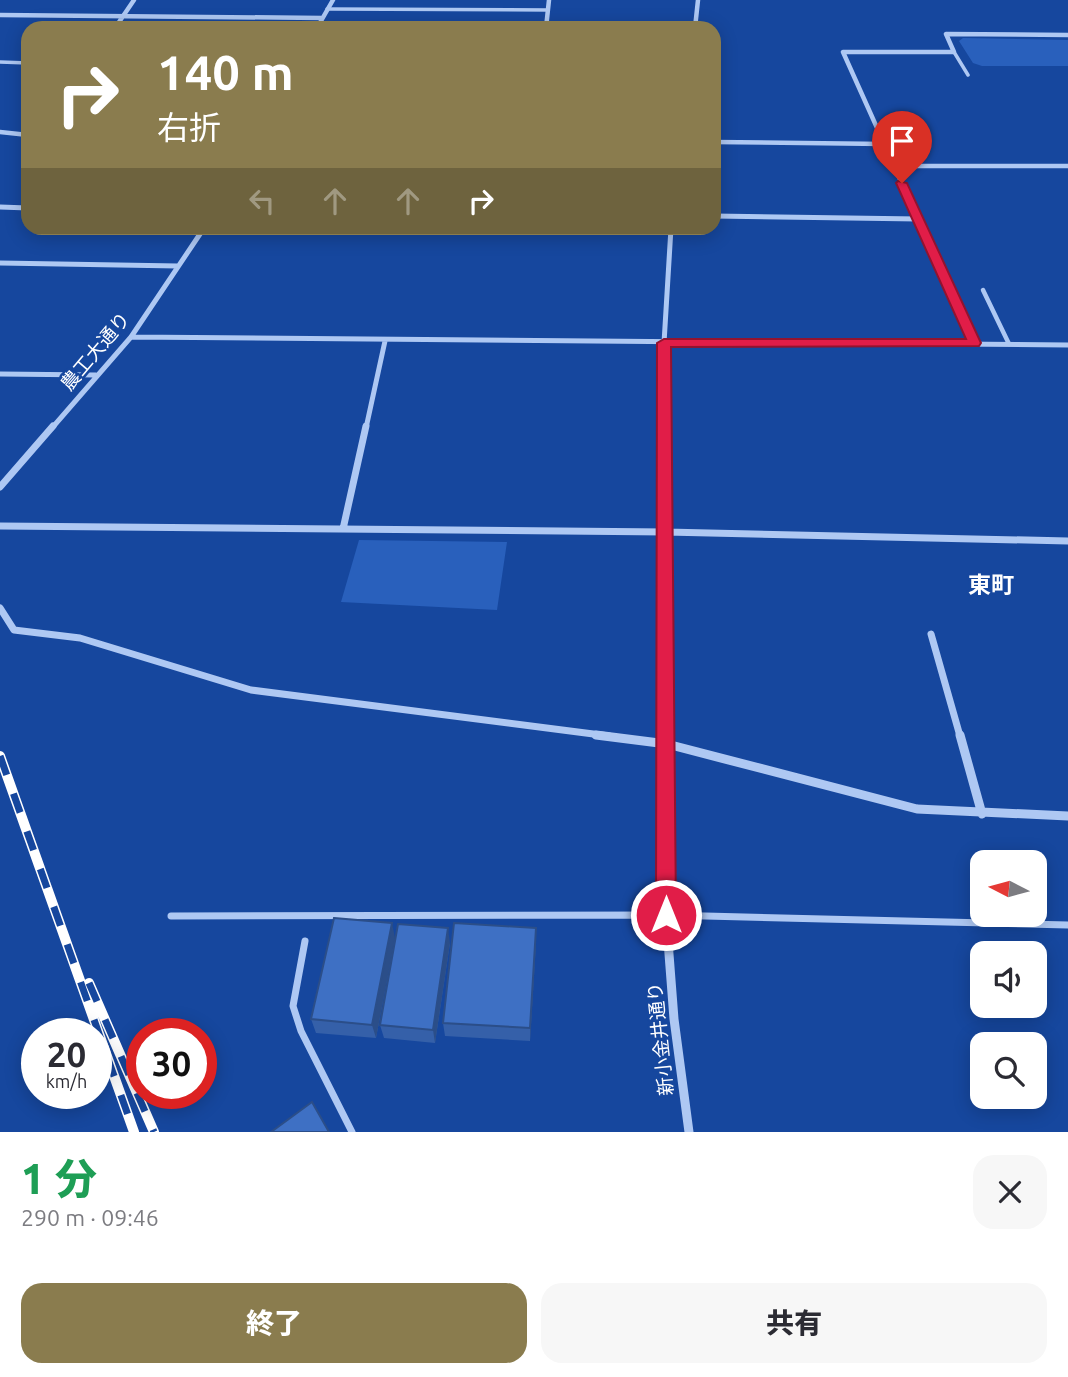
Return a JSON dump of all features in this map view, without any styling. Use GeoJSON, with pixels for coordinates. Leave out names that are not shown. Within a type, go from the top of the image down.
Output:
{"type":"FeatureCollection","features":[{"type":"Feature","properties":{"kind":"street"},"geometry":{"type":"LineString","coordinates":[[120,21],[134,0]]}},
{"type":"Feature","properties":{"kind":"street"},"geometry":{"type":"LineString","coordinates":[[320,21],[332,0]]}},
{"type":"Feature","properties":{"kind":"street"},"geometry":{"type":"LineString","coordinates":[[547,21],[549,0]]}},
{"type":"Feature","properties":{"kind":"street"},"geometry":{"type":"LineString","coordinates":[[696,21],[698,0]]}},
{"type":"Feature","properties":{"kind":"street"},"geometry":{"type":"LineString","coordinates":[[0,15],[322,18]]}},
{"type":"Feature","properties":{"kind":"street"},"geometry":{"type":"LineString","coordinates":[[974,343],[843,52],[954,52],[946,34],[1068,35]]}},
{"type":"Feature","properties":{"kind":"street"},"geometry":{"type":"LineString","coordinates":[[0,132],[21,134]]}},
{"type":"Feature","properties":{"kind":"street"},"geometry":{"type":"LineString","coordinates":[[721,142],[884,144]]}},
{"type":"Feature","properties":{"kind":"street"},"geometry":{"type":"LineString","coordinates":[[894,166],[1068,166]]}},
{"type":"Feature","properties":{"kind":"street"},"geometry":{"type":"LineString","coordinates":[[0,207],[21,208]]}},
{"type":"Feature","properties":{"kind":"street"},"geometry":{"type":"LineString","coordinates":[[721,216],[918,219]]}},
{"type":"Feature","properties":{"kind":"street","name":"農工大通り"},"geometry":{"type":"LineString","coordinates":[[0,487],[131,337],[199,235]]}},
{"type":"Feature","properties":{"kind":"street","name":"新小金井通り"},"geometry":{"type":"LineString","coordinates":[[671,235],[664,343],[666,915],[674,1019],[689,1132]]}},
{"type":"Feature","properties":{"kind":"street"},"geometry":{"type":"LineString","coordinates":[[0,263],[178,266]]}},
{"type":"Feature","properties":{"kind":"street"},"geometry":{"type":"LineString","coordinates":[[131,337],[1068,345]]}},
{"type":"Feature","properties":{"kind":"street"},"geometry":{"type":"LineString","coordinates":[[343,529],[386,341]]}},
{"type":"Feature","properties":{"kind":"street"},"geometry":{"type":"LineString","coordinates":[[0,374],[96,375]]}},
{"type":"Feature","properties":{"kind":"street"},"geometry":{"type":"LineString","coordinates":[[0,526],[666,532],[1068,541]]}},
{"type":"Feature","properties":{"kind":"street"},"geometry":{"type":"LineString","coordinates":[[0,608],[14,630],[80,638],[251,690],[667,744],[917,809],[1068,816]]}},
{"type":"Feature","properties":{"kind":"street"},"geometry":{"type":"LineString","coordinates":[[931,634],[982,814]]}},
{"type":"Feature","properties":{"kind":"lane"},"geometry":{"type":"LineString","coordinates":[[327,9],[548,10]]}},
{"type":"Feature","properties":{"kind":"lane"},"geometry":{"type":"LineString","coordinates":[[954,52],[968,75]]}},
{"type":"Feature","properties":{"kind":"lane"},"geometry":{"type":"LineString","coordinates":[[0,62],[21,63]]}},
{"type":"Feature","properties":{"kind":"lane"},"geometry":{"type":"LineString","coordinates":[[983,290],[1009,344]]}},
{"type":"Feature","properties":{"kind":"lane"},"geometry":{"type":"LineString","coordinates":[[171,916],[666,915],[1068,925]]}},
{"type":"Feature","properties":{"kind":"lane"},"geometry":{"type":"LineString","coordinates":[[305,941],[293,1006],[301,1031],[352,1132]]}},
{"type":"Feature","properties":{"kind":"shaded area"},"geometry":{"type":"Polygon","coordinates":[[[963,38],[1068,40],[1068,66],[982,66],[973,63],[959,41],[963,38]]]}},
{"type":"Feature","properties":{"kind":"shaded area"},"geometry":{"type":"Polygon","coordinates":[[[359,540],[507,542],[497,610],[341,602],[359,540]]]}},
{"type":"Feature","properties":{"kind":"building"},"geometry":{"type":"Polygon","coordinates":[[[334,918],[392,923],[372,1025],[311,1019],[334,918]]]}},
{"type":"Feature","properties":{"kind":"building"},"geometry":{"type":"Polygon","coordinates":[[[454,923],[536,928],[530,1028],[443,1023],[454,923]]]}},
{"type":"Feature","properties":{"kind":"building"},"geometry":{"type":"Polygon","coordinates":[[[398,924],[448,928],[433,1030],[380,1025],[398,924]]]}},
{"type":"Feature","properties":{"kind":"building"},"geometry":{"type":"Polygon","coordinates":[[[312,1102],[329,1132],[271,1132],[312,1102]]]}},
{"type":"Feature","properties":{"kind":"railway"},"geometry":{"type":"LineString","coordinates":[[0,756],[134,1132]]}},
{"type":"Feature","properties":{"kind":"railway"},"geometry":{"type":"LineString","coordinates":[[89,983],[154,1132]]}},
{"type":"Feature","properties":{"kind":"district","name":"東町"},"geometry":{"type":"Point","coordinates":[991,585]}},
{"type":"Feature","properties":{"kind":"route"},"geometry":{"type":"LineString","coordinates":[[666,915],[664,343],[974,343],[902,183]]}}]}
